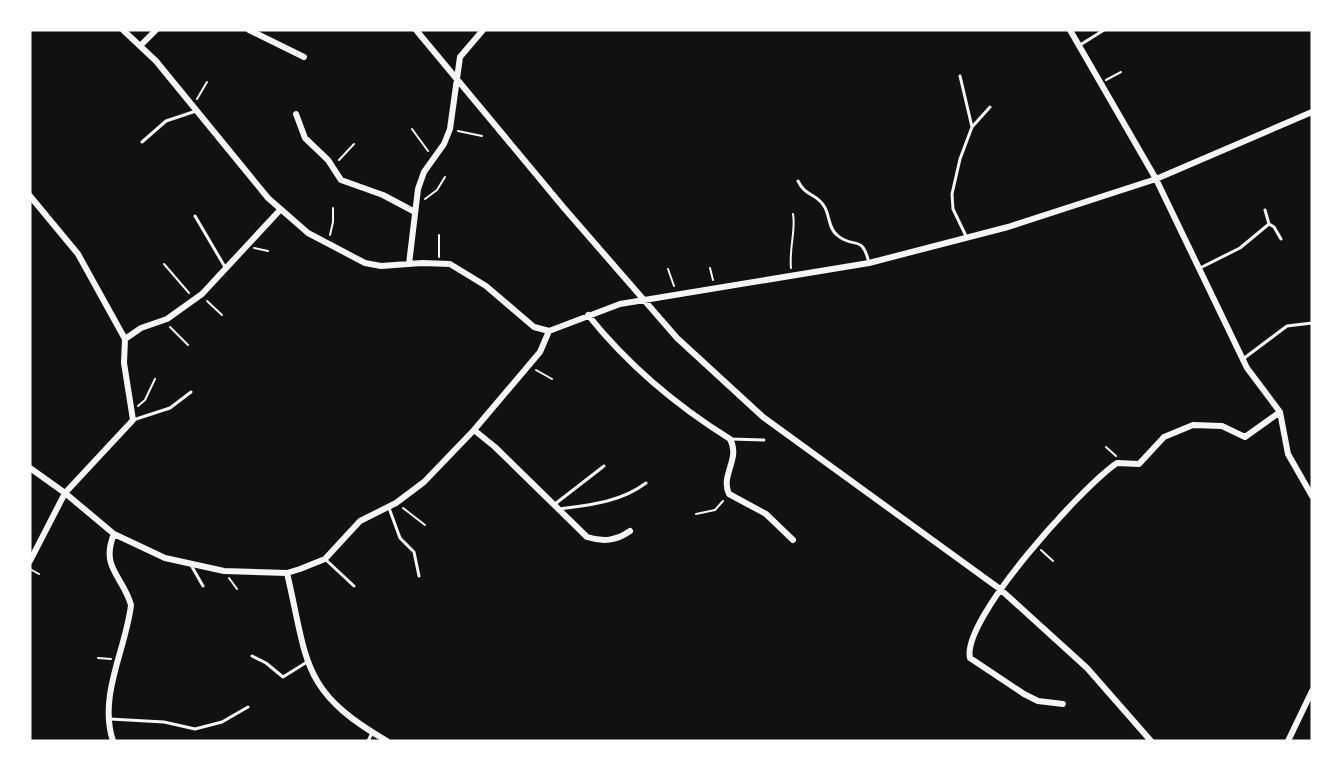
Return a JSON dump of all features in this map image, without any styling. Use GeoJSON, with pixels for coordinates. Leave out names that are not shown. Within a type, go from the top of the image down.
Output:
{"type":"FeatureCollection","features":[{"type":"Feature","properties":{"kind":"street"},"geometry":{"type":"LineString","coordinates":[[123,30],[141,45],[280,210],[308,233],[365,263],[381,266],[439,263],[464,271],[534,327],[549,332],[609,307],[642,299],[869,263],[967,238],[1156,179],[1312,112]]}},
{"type":"Feature","properties":{"kind":"street"},"geometry":{"type":"LineString","coordinates":[[141,45],[156,30]]}},
{"type":"Feature","properties":{"kind":"street"},"geometry":{"type":"LineString","coordinates":[[249,30],[304,57]]}},
{"type":"Feature","properties":{"kind":"street"},"geometry":{"type":"LineString","coordinates":[[416,30],[677,338],[763,417],[1000,589],[1087,668],[1151,741]]}},
{"type":"Feature","properties":{"kind":"street"},"geometry":{"type":"LineString","coordinates":[[409,264],[416,202],[424,172],[450,129],[460,57],[483,30]]}},
{"type":"Feature","properties":{"kind":"street"},"geometry":{"type":"LineString","coordinates":[[1070,30],[1156,179],[1243,359],[1280,412],[1288,454],[1312,496]]}},
{"type":"Feature","properties":{"kind":"street"},"geometry":{"type":"LineString","coordinates":[[296,114],[305,138],[333,166],[337,176],[348,184],[383,195],[415,212]]}},
{"type":"Feature","properties":{"kind":"street"},"geometry":{"type":"LineString","coordinates":[[30,196],[78,254],[125,339],[124,363],[133,409],[133,420],[127,429],[65,493],[30,561]]}},
{"type":"Feature","properties":{"kind":"street"},"geometry":{"type":"LineString","coordinates":[[125,339],[141,328],[167,319],[202,294],[280,210]]}},
{"type":"Feature","properties":{"kind":"street"},"geometry":{"type":"LineString","coordinates":[[588,315],[610,343],[653,382],[692,416],[730,439],[735,454],[726,480],[729,494],[766,514],[793,540]]}},
{"type":"Feature","properties":{"kind":"street"},"geometry":{"type":"LineString","coordinates":[[30,468],[65,493],[114,534],[165,558],[192,566],[233,572],[287,573],[325,559],[360,522],[396,503],[424,482],[474,430],[540,352],[549,332]]}},
{"type":"Feature","properties":{"kind":"street"},"geometry":{"type":"LineString","coordinates":[[1063,704],[1038,701],[970,658],[970,644],[1000,589],[1034,544],[1113,466],[1123,462],[1139,464],[1164,437],[1178,429],[1193,425],[1222,426],[1245,437],[1280,412]]}},
{"type":"Feature","properties":{"kind":"street"},"geometry":{"type":"LineString","coordinates":[[474,430],[495,447],[582,533],[599,541],[613,540],[630,531]]}},
{"type":"Feature","properties":{"kind":"street"},"geometry":{"type":"LineString","coordinates":[[113,741],[110,718],[112,679],[131,605],[109,562],[108,553],[114,534]]}},
{"type":"Feature","properties":{"kind":"street"},"geometry":{"type":"LineString","coordinates":[[287,573],[307,662],[313,678],[325,696],[337,708],[387,741]]}},
{"type":"Feature","properties":{"kind":"street"},"geometry":{"type":"LineString","coordinates":[[1288,741],[1312,691]]}},
{"type":"Feature","properties":{"kind":"lane"},"geometry":{"type":"LineString","coordinates":[[1078,46],[1104,30]]}},
{"type":"Feature","properties":{"kind":"lane"},"geometry":{"type":"LineString","coordinates":[[960,76],[972,127]]}},
{"type":"Feature","properties":{"kind":"lane"},"geometry":{"type":"LineString","coordinates":[[967,238],[953,209],[952,194],[960,159],[972,127],[990,107]]}},
{"type":"Feature","properties":{"kind":"lane"},"geometry":{"type":"LineString","coordinates":[[142,142],[166,121],[196,111]]}},
{"type":"Feature","properties":{"kind":"lane"},"geometry":{"type":"LineString","coordinates":[[798,181],[803,191],[821,201],[826,208],[832,230],[838,237],[862,244],[869,263]]}},
{"type":"Feature","properties":{"kind":"lane"},"geometry":{"type":"LineString","coordinates":[[1265,210],[1269,224],[1274,227],[1281,239]]}},
{"type":"Feature","properties":{"kind":"lane"},"geometry":{"type":"LineString","coordinates":[[195,216],[225,267]]}},
{"type":"Feature","properties":{"kind":"lane"},"geometry":{"type":"LineString","coordinates":[[1200,268],[1240,248],[1269,224]]}},
{"type":"Feature","properties":{"kind":"lane"},"geometry":{"type":"LineString","coordinates":[[1243,359],[1287,326],[1312,323]]}},
{"type":"Feature","properties":{"kind":"lane"},"geometry":{"type":"LineString","coordinates":[[133,420],[170,408],[191,392]]}},
{"type":"Feature","properties":{"kind":"lane"},"geometry":{"type":"LineString","coordinates":[[730,439],[764,440]]}},
{"type":"Feature","properties":{"kind":"lane"},"geometry":{"type":"LineString","coordinates":[[555,507],[604,466]]}},
{"type":"Feature","properties":{"kind":"lane"},"geometry":{"type":"LineString","coordinates":[[555,507],[614,500],[634,492],[646,483]]}},
{"type":"Feature","properties":{"kind":"lane"},"geometry":{"type":"LineString","coordinates":[[389,506],[400,538],[414,552],[419,576]]}},
{"type":"Feature","properties":{"kind":"lane"},"geometry":{"type":"LineString","coordinates":[[325,559],[354,586]]}},
{"type":"Feature","properties":{"kind":"lane"},"geometry":{"type":"LineString","coordinates":[[192,566],[203,586]]}},
{"type":"Feature","properties":{"kind":"lane"},"geometry":{"type":"LineString","coordinates":[[252,656],[266,663],[283,677],[307,662]]}},
{"type":"Feature","properties":{"kind":"lane"},"geometry":{"type":"LineString","coordinates":[[110,718],[164,722],[195,729],[222,722],[248,707]]}},
{"type":"Feature","properties":{"kind":"lane"},"geometry":{"type":"LineString","coordinates":[[368,741],[372,733]]}},
{"type":"Feature","properties":{"kind":"path"},"geometry":{"type":"LineString","coordinates":[[1101,82],[1121,72]]}},
{"type":"Feature","properties":{"kind":"path"},"geometry":{"type":"LineString","coordinates":[[189,102],[198,99],[207,82]]}},
{"type":"Feature","properties":{"kind":"path"},"geometry":{"type":"LineString","coordinates":[[411,129],[435,157]]}},
{"type":"Feature","properties":{"kind":"path"},"geometry":{"type":"LineString","coordinates":[[450,129],[482,136]]}},
{"type":"Feature","properties":{"kind":"path"},"geometry":{"type":"LineString","coordinates":[[333,166],[354,144]]}},
{"type":"Feature","properties":{"kind":"path"},"geometry":{"type":"LineString","coordinates":[[416,202],[429,197],[445,177]]}},
{"type":"Feature","properties":{"kind":"path"},"geometry":{"type":"LineString","coordinates":[[326,243],[332,232],[333,208]]}},
{"type":"Feature","properties":{"kind":"path"},"geometry":{"type":"LineString","coordinates":[[792,276],[790,250],[795,223],[793,214]]}},
{"type":"Feature","properties":{"kind":"path"},"geometry":{"type":"LineString","coordinates":[[439,234],[439,263]]}},
{"type":"Feature","properties":{"kind":"path"},"geometry":{"type":"LineString","coordinates":[[164,264],[195,299]]}},
{"type":"Feature","properties":{"kind":"path"},"geometry":{"type":"LineString","coordinates":[[710,268],[716,289]]}},
{"type":"Feature","properties":{"kind":"path"},"geometry":{"type":"LineString","coordinates":[[668,269],[676,294]]}},
{"type":"Feature","properties":{"kind":"path"},"geometry":{"type":"LineString","coordinates":[[202,294],[215,311],[222,315]]}},
{"type":"Feature","properties":{"kind":"path"},"geometry":{"type":"LineString","coordinates":[[167,319],[171,329],[188,345]]}},
{"type":"Feature","properties":{"kind":"path"},"geometry":{"type":"LineString","coordinates":[[528,366],[552,379]]}},
{"type":"Feature","properties":{"kind":"path"},"geometry":{"type":"LineString","coordinates":[[133,409],[145,400],[155,379]]}},
{"type":"Feature","properties":{"kind":"path"},"geometry":{"type":"LineString","coordinates":[[696,514],[715,510],[729,494]]}},
{"type":"Feature","properties":{"kind":"path"},"geometry":{"type":"LineString","coordinates":[[396,503],[425,525]]}},
{"type":"Feature","properties":{"kind":"path"},"geometry":{"type":"LineString","coordinates":[[1034,544],[1053,561]]}},
{"type":"Feature","properties":{"kind":"path"},"geometry":{"type":"LineString","coordinates":[[30,569],[39,574]]}},
{"type":"Feature","properties":{"kind":"path"},"geometry":{"type":"LineString","coordinates":[[98,658],[117,659]]}}]}
